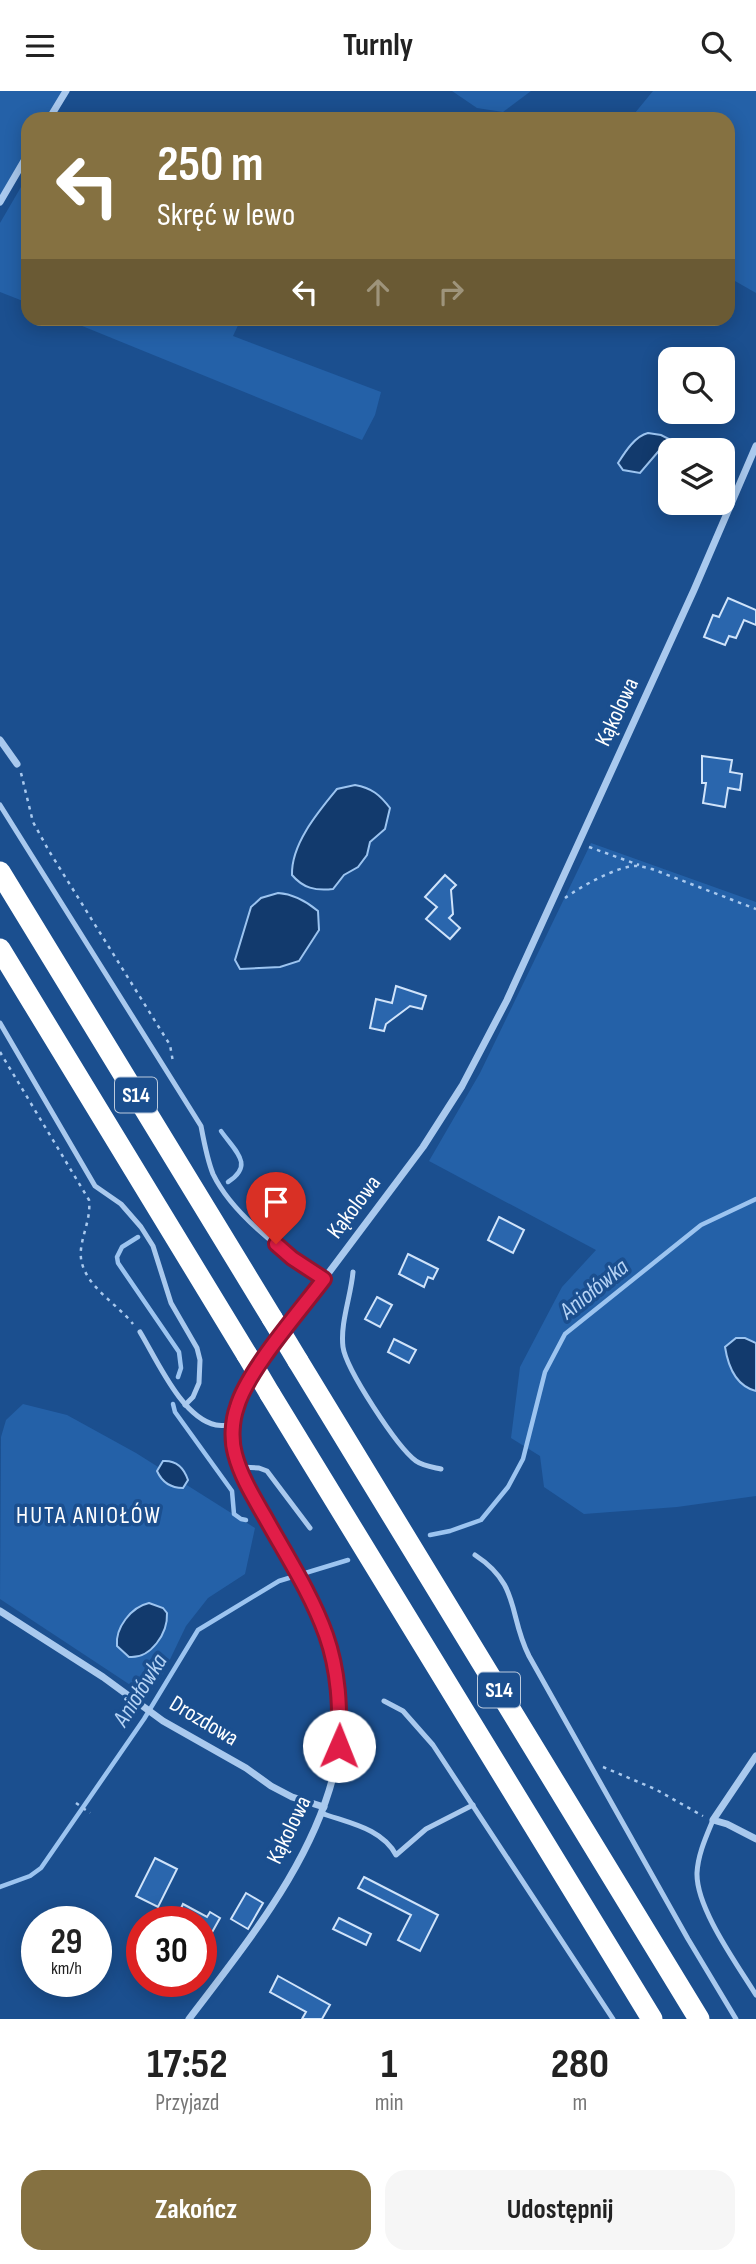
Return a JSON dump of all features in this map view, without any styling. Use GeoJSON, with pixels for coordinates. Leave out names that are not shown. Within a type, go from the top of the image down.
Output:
{"type":"FeatureCollection","features":[{"type":"Feature","properties":{"kind":"highway","name":"S14"},"geometry":{"type":"LineString","coordinates":[[0,872],[699,2019]]}},
{"type":"Feature","properties":{"kind":"highway","name":"S14"},"geometry":{"type":"LineString","coordinates":[[0,949],[652,2019]]}},
{"type":"Feature","properties":{"kind":"street"},"geometry":{"type":"LineString","coordinates":[[53,112],[66,91]]}},
{"type":"Feature","properties":{"kind":"street"},"geometry":{"type":"LineString","coordinates":[[0,202],[21,166]]}},
{"type":"Feature","properties":{"kind":"street","name":"Kąkolowa"},"geometry":{"type":"LineString","coordinates":[[189,2019],[270,1910],[322,1810],[331,1785],[339,1746],[337,1671],[309,1594],[243,1478],[234,1451],[233,1425],[237,1405],[255,1371],[423,1147],[462,1087],[507,1000],[694,590],[756,446]]}},
{"type":"Feature","properties":{"kind":"street"},"geometry":{"type":"LineString","coordinates":[[0,740],[17,764]]}},
{"type":"Feature","properties":{"kind":"street","name":"Drozdowa"},"geometry":{"type":"LineString","coordinates":[[0,1611],[150,1711],[246,1768],[271,1786],[322,1810]]}},
{"type":"Feature","properties":{"kind":"street"},"geometry":{"type":"LineString","coordinates":[[756,1756],[713,1820],[756,1839]]}},
{"type":"Feature","properties":{"kind":"lane"},"geometry":{"type":"LineString","coordinates":[[0,805],[201,1126],[214,1175],[227,1195],[244,1215],[292,1258],[324,1279]]}},
{"type":"Feature","properties":{"kind":"lane"},"geometry":{"type":"LineString","coordinates":[[0,1023],[95,1187],[121,1204],[153,1246],[171,1303],[197,1348],[200,1360],[198,1383],[193,1397],[186,1405]]}},
{"type":"Feature","properties":{"kind":"lane"},"geometry":{"type":"LineString","coordinates":[[352,1272],[343,1337],[343,1349],[349,1364],[395,1437],[414,1459],[421,1464],[441,1469]]}},
{"type":"Feature","properties":{"kind":"lane"},"geometry":{"type":"LineString","coordinates":[[140,1332],[186,1405],[203,1420],[217,1426],[233,1425]]}},
{"type":"Feature","properties":{"kind":"lane"},"geometry":{"type":"LineString","coordinates":[[239,1467],[267,1471],[310,1528]]}},
{"type":"Feature","properties":{"kind":"lane"},"geometry":{"type":"LineString","coordinates":[[475,1555],[492,1566],[505,1585],[515,1609],[521,1641],[688,1939],[736,2019]]}},
{"type":"Feature","properties":{"kind":"lane"},"geometry":{"type":"LineString","coordinates":[[384,1702],[403,1711],[433,1745],[613,2019]]}},
{"type":"Feature","properties":{"kind":"lane"},"geometry":{"type":"LineString","coordinates":[[322,1810],[389,1842],[396,1855],[426,1829],[473,1805]]}},
{"type":"Feature","properties":{"kind":"lane"},"geometry":{"type":"LineString","coordinates":[[713,1820],[702,1847],[697,1873],[701,1899],[756,1995]]}},
{"type":"Feature","properties":{"kind":"path"},"geometry":{"type":"LineString","coordinates":[[17,764],[38,832],[170,1045],[176,1085]]}},
{"type":"Feature","properties":{"kind":"path"},"geometry":{"type":"LineString","coordinates":[[579,843],[756,909]]}},
{"type":"Feature","properties":{"kind":"path"},"geometry":{"type":"LineString","coordinates":[[548,910],[587,884],[617,872],[637,866],[652,869]]}},
{"type":"Feature","properties":{"kind":"path"},"geometry":{"type":"LineString","coordinates":[[0,1052],[89,1200],[90,1214],[80,1260],[86,1275],[140,1332]]}},
{"type":"Feature","properties":{"kind":"path"},"geometry":{"type":"LineString","coordinates":[[588,1760],[655,1789],[690,1811],[713,1820]]}},
{"type":"Feature","properties":{"kind":"path"},"geometry":{"type":"LineString","coordinates":[[76,1803],[90,1813]]}},
{"type":"Feature","properties":{"kind":"shaded area"},"geometry":{"type":"Polygon","coordinates":[[[0,91],[67,91],[54,112],[21,112],[21,166],[0,200],[0,91]]]}},
{"type":"Feature","properties":{"kind":"shaded area"},"geometry":{"type":"Polygon","coordinates":[[[452,91],[531,91],[503,112],[477,108],[452,91]]]}},
{"type":"Feature","properties":{"kind":"shaded area"},"geometry":{"type":"Polygon","coordinates":[[[653,91],[756,91],[756,293],[735,281],[735,112],[636,112],[653,91]]]}},
{"type":"Feature","properties":{"kind":"shaded area"},"geometry":{"type":"Polygon","coordinates":[[[21,187],[21,300],[0,292],[0,223],[21,187]]]}},
{"type":"Feature","properties":{"kind":"shaded area"},"geometry":{"type":"Polygon","coordinates":[[[82,326],[238,326],[233,336],[381,392],[375,415],[362,440],[82,326]]]}},
{"type":"Feature","properties":{"kind":"shaded area"},"geometry":{"type":"Polygon","coordinates":[[[648,433],[667,438],[658,438],[658,452],[640,473],[623,470],[618,463],[643,435],[648,433]]]}},
{"type":"Feature","properties":{"kind":"shaded area"},"geometry":{"type":"Polygon","coordinates":[[[355,785],[375,793],[390,808],[385,829],[370,842],[367,855],[358,867],[344,875],[333,889],[305,886],[292,875],[301,840],[337,789],[355,785]]]}},
{"type":"Feature","properties":{"kind":"shaded area"},"geometry":{"type":"Polygon","coordinates":[[[591,843],[756,902],[756,1496],[677,1507],[584,1514],[544,1487],[540,1456],[511,1438],[520,1367],[562,1287],[596,1250],[429,1161],[480,1073],[591,843]]]}},
{"type":"Feature","properties":{"kind":"shaded area"},"geometry":{"type":"Polygon","coordinates":[[[278,893],[300,899],[318,911],[319,930],[299,961],[280,967],[240,969],[235,960],[251,907],[261,898],[278,893]]]}},
{"type":"Feature","properties":{"kind":"shaded area"},"geometry":{"type":"Polygon","coordinates":[[[736,1338],[745,1338],[756,1343],[756,1391],[738,1380],[728,1361],[725,1347],[736,1338]]]}},
{"type":"Feature","properties":{"kind":"shaded area"},"geometry":{"type":"Polygon","coordinates":[[[23,1404],[67,1415],[136,1453],[255,1528],[245,1574],[208,1598],[186,1626],[163,1674],[147,1696],[0,1599],[1,1437],[6,1420],[23,1404]]]}},
{"type":"Feature","properties":{"kind":"shaded area"},"geometry":{"type":"Polygon","coordinates":[[[163,1461],[176,1463],[182,1468],[188,1480],[183,1488],[170,1486],[161,1478],[157,1471],[163,1461]]]}},
{"type":"Feature","properties":{"kind":"shaded area"},"geometry":{"type":"Polygon","coordinates":[[[149,1603],[163,1608],[167,1613],[165,1629],[151,1649],[137,1657],[129,1657],[117,1646],[119,1632],[130,1614],[149,1603]]]}},
{"type":"Feature","properties":{"kind":"building"},"geometry":{"type":"Polygon","coordinates":[[[728,598],[756,610],[756,625],[744,620],[736,638],[729,636],[725,645],[704,637],[713,615],[719,617],[728,598]]]}},
{"type":"Feature","properties":{"kind":"building"},"geometry":{"type":"Polygon","coordinates":[[[702,756],[732,760],[730,772],[742,774],[740,790],[728,788],[725,807],[703,803],[706,783],[702,783],[702,756]]]}},
{"type":"Feature","properties":{"kind":"building"},"geometry":{"type":"Polygon","coordinates":[[[445,875],[456,885],[451,890],[453,914],[449,918],[460,928],[450,939],[426,919],[437,907],[425,897],[445,875]]]}},
{"type":"Feature","properties":{"kind":"building"},"geometry":{"type":"Polygon","coordinates":[[[396,986],[426,996],[422,1009],[410,1006],[386,1024],[384,1031],[370,1028],[376,999],[392,1003],[396,986]]]}},
{"type":"Feature","properties":{"kind":"building"},"geometry":{"type":"Polygon","coordinates":[[[499,1217],[524,1230],[513,1253],[488,1240],[499,1217]]]}},
{"type":"Feature","properties":{"kind":"building"},"geometry":{"type":"Polygon","coordinates":[[[408,1254],[438,1269],[433,1279],[428,1277],[424,1287],[399,1274],[408,1254]]]}},
{"type":"Feature","properties":{"kind":"building"},"geometry":{"type":"Polygon","coordinates":[[[377,1297],[392,1305],[380,1327],[365,1319],[377,1297]]]}},
{"type":"Feature","properties":{"kind":"building"},"geometry":{"type":"Polygon","coordinates":[[[394,1339],[416,1350],[409,1363],[388,1352],[394,1339]]]}},
{"type":"Feature","properties":{"kind":"building"},"geometry":{"type":"Polygon","coordinates":[[[155,1858],[177,1869],[158,1906],[136,1896],[155,1858]]]}},
{"type":"Feature","properties":{"kind":"building"},"geometry":{"type":"Polygon","coordinates":[[[364,1877],[438,1915],[420,1951],[398,1940],[411,1915],[358,1888],[364,1877]]]}},
{"type":"Feature","properties":{"kind":"building"},"geometry":{"type":"Polygon","coordinates":[[[246,1893],[263,1903],[248,1929],[231,1919],[246,1893]]]}},
{"type":"Feature","properties":{"kind":"building"},"geometry":{"type":"Polygon","coordinates":[[[339,1918],[371,1934],[366,1945],[333,1929],[339,1918]]]}},
{"type":"Feature","properties":{"kind":"building"},"geometry":{"type":"Polygon","coordinates":[[[278,1976],[330,2005],[322,2019],[302,2019],[306,2012],[270,1992],[278,1976]]]}},
{"type":"Feature","properties":{"kind":"waterway"},"geometry":{"type":"LineString","coordinates":[[221,1131],[236,1151],[241,1164],[236,1176],[228,1182]]}},
{"type":"Feature","properties":{"kind":"waterway","name":"Aniołówka"},"geometry":{"type":"LineString","coordinates":[[430,1535],[481,1520],[508,1487],[523,1459],[545,1372],[565,1334],[701,1225],[756,1199]]}},
{"type":"Feature","properties":{"kind":"waterway"},"geometry":{"type":"LineString","coordinates":[[138,1237],[122,1247],[117,1257],[118,1263],[179,1352],[181,1368],[178,1377]]}},
{"type":"Feature","properties":{"kind":"waterway"},"geometry":{"type":"LineString","coordinates":[[173,1404],[175,1412],[232,1491],[234,1514],[246,1520]]}},
{"type":"Feature","properties":{"kind":"waterway","name":"Aniołówka"},"geometry":{"type":"LineString","coordinates":[[0,1887],[30,1876],[41,1868],[144,1719],[198,1630],[279,1581],[348,1560]]}},
{"type":"Feature","properties":{"kind":"district","name":"HUTA ANIOŁÓW"},"geometry":{"type":"Point","coordinates":[89,1515]}},
{"type":"Feature","properties":{"kind":"route"},"geometry":{"type":"LineString","coordinates":[[276,1244],[324,1279],[255,1371],[237,1405],[233,1425],[234,1451],[243,1478],[309,1594],[326,1635],[337,1671],[339,1746]]}}]}
